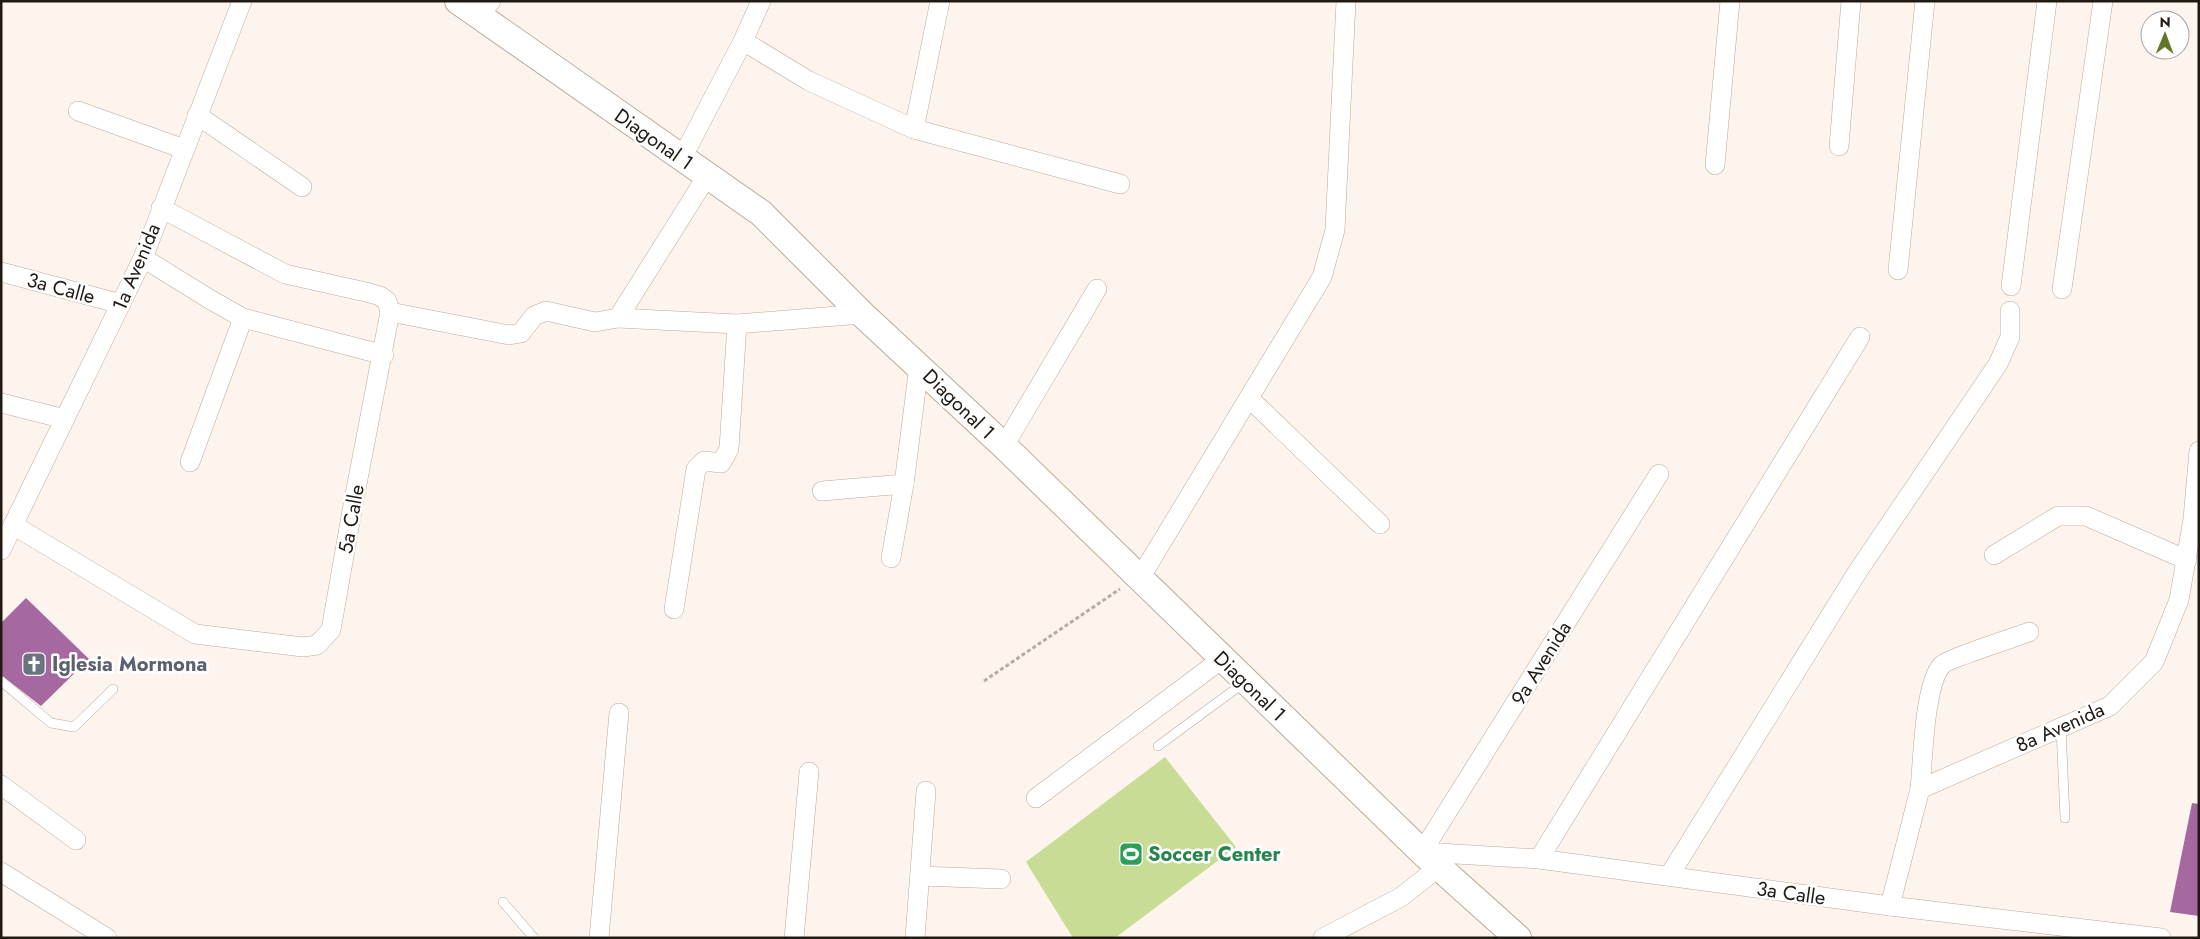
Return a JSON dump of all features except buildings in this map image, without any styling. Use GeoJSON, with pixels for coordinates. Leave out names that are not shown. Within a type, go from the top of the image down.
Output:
{"type":"FeatureCollection","features":[{"type":"Feature","properties":{"kind":"street","name":"1a Avenida"},"geometry":{"type":"LineString","coordinates":[[1,550],[143,258],[242,1]]}},
{"type":"Feature","properties":{"kind":"street"},"geometry":{"type":"LineString","coordinates":[[682,158],[743,41],[761,1]]}},
{"type":"Feature","properties":{"kind":"street"},"geometry":{"type":"LineString","coordinates":[[914,129],[940,1]]}},
{"type":"Feature","properties":{"kind":"street"},"geometry":{"type":"LineString","coordinates":[[1139,577],[1322,277],[1335,230],[1346,1]]}},
{"type":"Feature","properties":{"kind":"street"},"geometry":{"type":"LineString","coordinates":[[1715,165],[1730,1]]}},
{"type":"Feature","properties":{"kind":"street"},"geometry":{"type":"LineString","coordinates":[[1839,146],[1851,1]]}},
{"type":"Feature","properties":{"kind":"street"},"geometry":{"type":"LineString","coordinates":[[1898,270],[1925,1]]}},
{"type":"Feature","properties":{"kind":"street"},"geometry":{"type":"LineString","coordinates":[[2011,286],[2047,1]]}},
{"type":"Feature","properties":{"kind":"street"},"geometry":{"type":"LineString","coordinates":[[2062,289],[2103,1]]}},
{"type":"Feature","properties":{"kind":"street","name":"Diagonal 1"},"geometry":{"type":"LineString","coordinates":[[476,6],[760,213],[862,314],[1004,446],[1245,682],[1430,859],[1518,938]]}},
{"type":"Feature","properties":{"kind":"street"},"geometry":{"type":"LineString","coordinates":[[743,41],[809,81],[914,129],[1120,184]]}},
{"type":"Feature","properties":{"kind":"street"},"geometry":{"type":"LineString","coordinates":[[78,111],[184,149]]}},
{"type":"Feature","properties":{"kind":"street"},"geometry":{"type":"LineString","coordinates":[[197,115],[302,187]]}},
{"type":"Feature","properties":{"kind":"street"},"geometry":{"type":"LineString","coordinates":[[618,318],[707,176]]}},
{"type":"Feature","properties":{"kind":"street"},"geometry":{"type":"LineString","coordinates":[[161,208],[285,274],[380,296],[387,301],[390,312],[510,335],[521,333],[534,316],[546,311],[595,322],[618,318],[737,324],[862,314]]}},
{"type":"Feature","properties":{"kind":"street"},"geometry":{"type":"LineString","coordinates":[[143,258],[210,300],[243,318],[384,355]]}},
{"type":"Feature","properties":{"kind":"street","name":"3a Calle"},"geometry":{"type":"LineString","coordinates":[[1,272],[121,304]]}},
{"type":"Feature","properties":{"kind":"street"},"geometry":{"type":"LineString","coordinates":[[1004,446],[1097,289]]}},
{"type":"Feature","properties":{"kind":"street"},"geometry":{"type":"LineString","coordinates":[[1669,876],[1858,571],[1998,364],[2010,337],[2010,311]]}},
{"type":"Feature","properties":{"kind":"street","name":"5a Calle"},"geometry":{"type":"LineString","coordinates":[[14,525],[195,634],[303,647],[317,645],[325,639],[331,630],[352,505],[384,355],[390,312]]}},
{"type":"Feature","properties":{"kind":"street"},"geometry":{"type":"LineString","coordinates":[[190,462],[243,318]]}},
{"type":"Feature","properties":{"kind":"street"},"geometry":{"type":"LineString","coordinates":[[674,610],[696,468],[704,461],[720,463],[729,449],[737,324]]}},
{"type":"Feature","properties":{"kind":"street"},"geometry":{"type":"LineString","coordinates":[[1539,859],[1860,337]]}},
{"type":"Feature","properties":{"kind":"street"},"geometry":{"type":"LineString","coordinates":[[891,558],[904,484],[919,366]]}},
{"type":"Feature","properties":{"kind":"street"},"geometry":{"type":"LineString","coordinates":[[1249,398],[1380,524]]}},
{"type":"Feature","properties":{"kind":"street"},"geometry":{"type":"LineString","coordinates":[[1,403],[65,419]]}},
{"type":"Feature","properties":{"kind":"street","name":"8a Avenida"},"geometry":{"type":"LineString","coordinates":[[1920,789],[2110,706],[2154,662],[2180,600],[2196,520],[2199,452]]}},
{"type":"Feature","properties":{"kind":"street","name":"9a Avenida"},"geometry":{"type":"LineString","coordinates":[[1323,938],[1401,897],[1430,859],[1659,474]]}},
{"type":"Feature","properties":{"kind":"street"},"geometry":{"type":"LineString","coordinates":[[822,491],[904,484]]}},
{"type":"Feature","properties":{"kind":"street"},"geometry":{"type":"LineString","coordinates":[[1994,555],[2058,516],[2086,516],[2187,560]]}},
{"type":"Feature","properties":{"kind":"street"},"geometry":{"type":"LineString","coordinates":[[1890,906],[1920,789],[1926,726],[1934,679],[1943,663],[2029,632]]}},
{"type":"Feature","properties":{"kind":"street"},"geometry":{"type":"LineString","coordinates":[[1036,798],[1222,659]]}},
{"type":"Feature","properties":{"kind":"street"},"geometry":{"type":"LineString","coordinates":[[599,938],[619,713]]}},
{"type":"Feature","properties":{"kind":"street"},"geometry":{"type":"LineString","coordinates":[[794,938],[809,772]]}},
{"type":"Feature","properties":{"kind":"street"},"geometry":{"type":"LineString","coordinates":[[1,785],[76,840]]}},
{"type":"Feature","properties":{"kind":"street"},"geometry":{"type":"LineString","coordinates":[[915,938],[926,791]]}},
{"type":"Feature","properties":{"kind":"street","name":"3a Calle"},"geometry":{"type":"LineString","coordinates":[[1430,859],[1539,859],[1890,906],[2161,938]]}},
{"type":"Feature","properties":{"kind":"street"},"geometry":{"type":"LineString","coordinates":[[1,872],[107,938]]}},
{"type":"Feature","properties":{"kind":"street"},"geometry":{"type":"LineString","coordinates":[[920,876],[1001,879]]}},
{"type":"Feature","properties":{"kind":"lane"},"geometry":{"type":"LineString","coordinates":[[1,681],[51,723],[74,727],[113,689]]}},
{"type":"Feature","properties":{"kind":"lane"},"geometry":{"type":"LineString","coordinates":[[1158,746],[1245,682]]}},
{"type":"Feature","properties":{"kind":"lane"},"geometry":{"type":"LineString","coordinates":[[2061,727],[2060,742],[2065,818]]}},
{"type":"Feature","properties":{"kind":"lane"},"geometry":{"type":"LineString","coordinates":[[503,902],[534,938]]}},
{"type":"Feature","properties":{"kind":"path"},"geometry":{"type":"LineString","coordinates":[[984,681],[1139,577]]}},
{"type":"Feature","properties":{"kind":"green space","name":"Soccer Center"},"geometry":{"type":"Polygon","coordinates":[[[1165,757],[1236,847],[1115,938],[1073,938],[1026,862],[1165,757]]]}},
{"type":"Feature","properties":{"kind":"place","name":"Iglesia Mormona"},"geometry":{"type":"Point","coordinates":[34,664]}},
{"type":"Feature","properties":{"kind":"place","name":"Soccer Center"},"geometry":{"type":"Point","coordinates":[1131,854]}}]}
